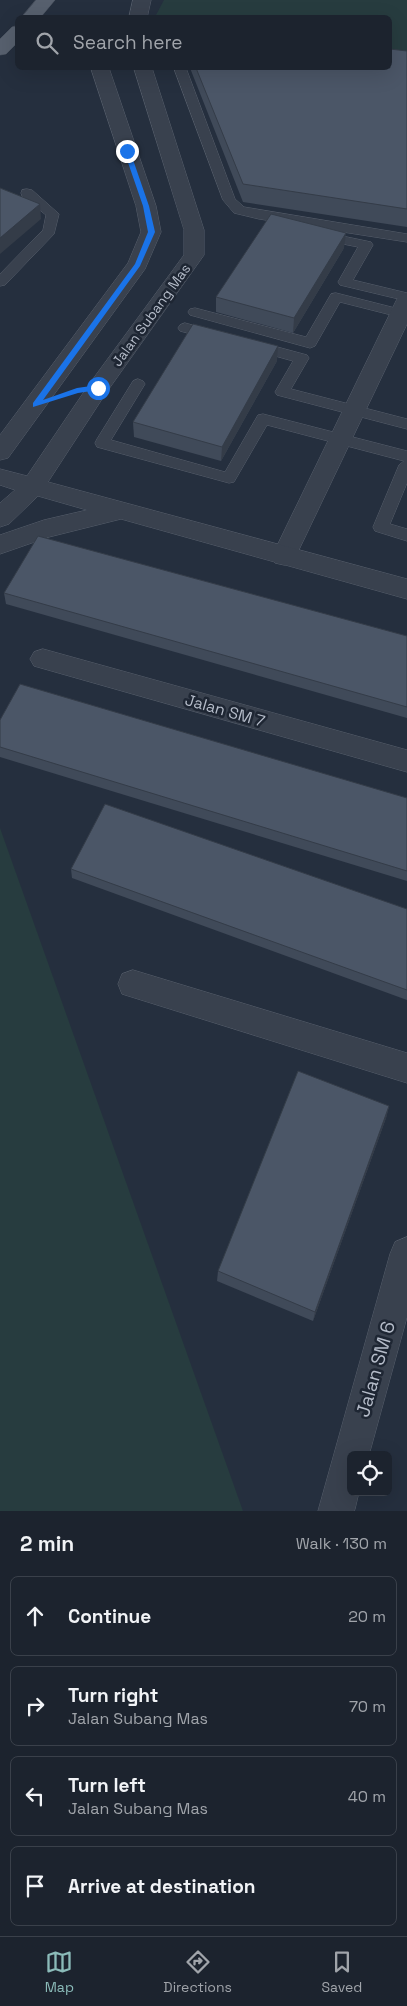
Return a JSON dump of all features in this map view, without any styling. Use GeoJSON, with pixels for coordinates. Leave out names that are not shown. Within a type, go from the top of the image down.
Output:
{"type":"FeatureCollection","features":[{"type":"Feature","properties":{"kind":"main road"},"geometry":{"type":"LineString","coordinates":[[33,15],[46,0]]}},
{"type":"Feature","properties":{"kind":"main road"},"geometry":{"type":"LineString","coordinates":[[6,49],[15,36]]}},
{"type":"Feature","properties":{"kind":"street"},"geometry":{"type":"LineString","coordinates":[[139,15],[142,0]]}},
{"type":"Feature","properties":{"kind":"street"},"geometry":{"type":"LineString","coordinates":[[0,452],[138,264],[152,232],[146,206],[101,70]]}},
{"type":"Feature","properties":{"kind":"street","name":"Jalan Subang Mas"},"geometry":{"type":"LineString","coordinates":[[0,518],[32,487],[98,388],[194,255],[194,230],[144,70]]}},
{"type":"Feature","properties":{"kind":"street"},"geometry":{"type":"LineString","coordinates":[[284,556],[406,307]]}},
{"type":"Feature","properties":{"kind":"street"},"geometry":{"type":"LineString","coordinates":[[36,405],[77,390],[98,388]]}},
{"type":"Feature","properties":{"kind":"street"},"geometry":{"type":"LineString","coordinates":[[0,477],[407,589]]}},
{"type":"Feature","properties":{"kind":"street"},"geometry":{"type":"LineString","coordinates":[[0,545],[44,529],[119,511]]}},
{"type":"Feature","properties":{"kind":"street","name":"Jalan SM 7"},"geometry":{"type":"LineString","coordinates":[[43,659],[407,761]]}},
{"type":"Feature","properties":{"kind":"street"},"geometry":{"type":"LineString","coordinates":[[133,984],[407,1068]]}},
{"type":"Feature","properties":{"kind":"street","name":"Jalan SM 6"},"geometry":{"type":"LineString","coordinates":[[352,1451],[407,1254]]}},
{"type":"Feature","properties":{"kind":"street","name":"Jalan SM 6"},"geometry":{"type":"LineString","coordinates":[[336,1509],[347,1469]]}},
{"type":"Feature","properties":{"kind":"lane"},"geometry":{"type":"LineString","coordinates":[[181,70],[229,200],[239,210],[407,238]]}},
{"type":"Feature","properties":{"kind":"lane"},"geometry":{"type":"LineString","coordinates":[[0,282],[49,231],[53,214],[27,193]]}},
{"type":"Feature","properties":{"kind":"lane"},"geometry":{"type":"LineString","coordinates":[[310,233],[366,245],[345,282],[406,307]]}},
{"type":"Feature","properties":{"kind":"lane"},"geometry":{"type":"LineString","coordinates":[[195,312],[310,343],[336,297],[406,307]]}},
{"type":"Feature","properties":{"kind":"lane"},"geometry":{"type":"LineString","coordinates":[[185,328],[302,358],[282,392],[407,424]]}},
{"type":"Feature","properties":{"kind":"lane"},"geometry":{"type":"LineString","coordinates":[[138,384],[102,443],[229,478],[263,419],[407,456]]}},
{"type":"Feature","properties":{"kind":"lane"},"geometry":{"type":"LineString","coordinates":[[407,465],[381,528],[407,535]]}},
{"type":"Feature","properties":{"kind":"green space"},"geometry":{"type":"Polygon","coordinates":[[[164,0],[407,0],[407,52],[392,49],[392,15],[156,15],[164,0]]]}},
{"type":"Feature","properties":{"kind":"green space"},"geometry":{"type":"Polygon","coordinates":[[[0,828],[243,1511],[0,1511],[0,828]]]}},
{"type":"Feature","properties":{"kind":"building"},"geometry":{"type":"Polygon","coordinates":[[[392,49],[407,51],[407,209],[243,184],[197,70],[392,70],[392,49]]]}},
{"type":"Feature","properties":{"kind":"building"},"geometry":{"type":"Polygon","coordinates":[[[0,188],[40,204],[0,238],[0,188]]]}},
{"type":"Feature","properties":{"kind":"building"},"geometry":{"type":"Polygon","coordinates":[[[271,214],[346,233],[294,318],[216,297],[271,214]]]}},
{"type":"Feature","properties":{"kind":"building"},"geometry":{"type":"Polygon","coordinates":[[[193,324],[278,346],[222,447],[133,422],[193,324]]]}},
{"type":"Feature","properties":{"kind":"building"},"geometry":{"type":"Polygon","coordinates":[[[38,536],[407,636],[407,707],[4,593],[38,536]]]}},
{"type":"Feature","properties":{"kind":"building"},"geometry":{"type":"Polygon","coordinates":[[[20,684],[407,798],[407,871],[0,747],[0,720],[20,684]]]}},
{"type":"Feature","properties":{"kind":"building"},"geometry":{"type":"Polygon","coordinates":[[[105,804],[407,909],[407,990],[71,869],[105,804]]]}},
{"type":"Feature","properties":{"kind":"building"},"geometry":{"type":"Polygon","coordinates":[[[298,1071],[389,1106],[315,1312],[218,1271],[298,1071]]]}},
{"type":"Feature","properties":{"kind":"route"},"geometry":{"type":"LineString","coordinates":[[98,388],[77,390],[36,405],[138,264],[152,232],[146,206],[127,151]]}}]}
